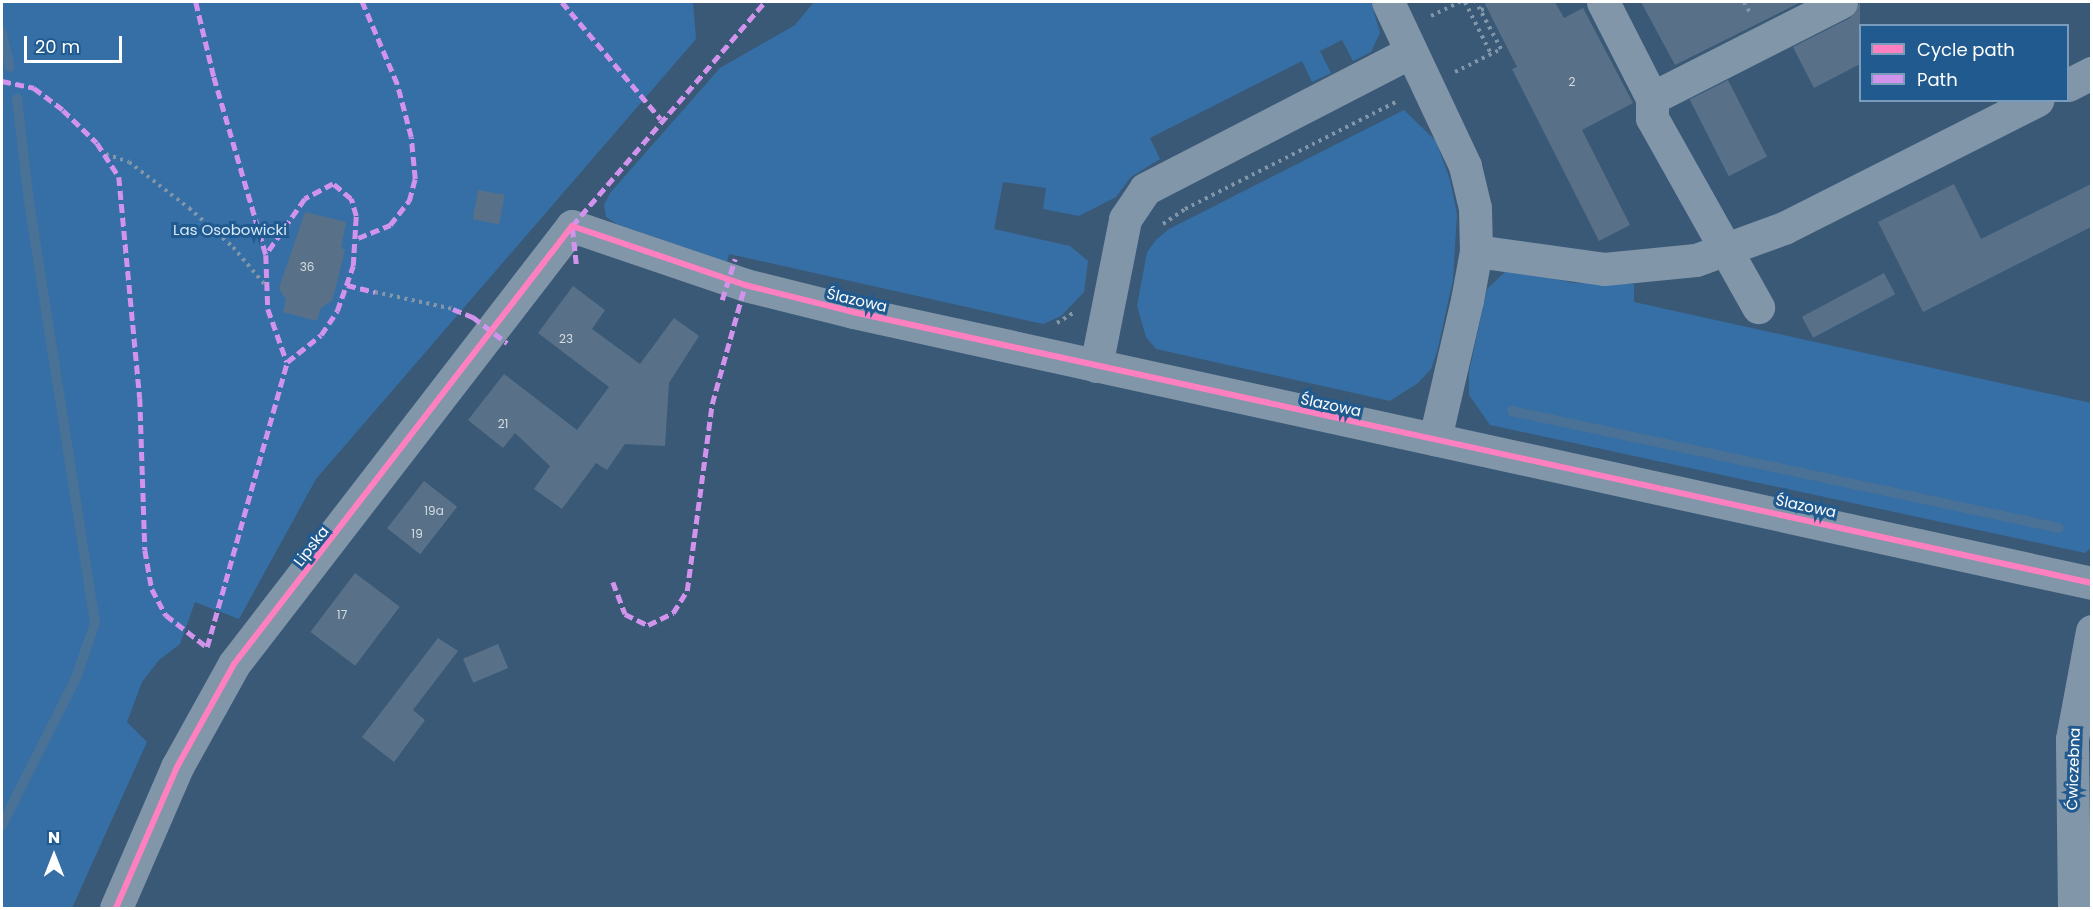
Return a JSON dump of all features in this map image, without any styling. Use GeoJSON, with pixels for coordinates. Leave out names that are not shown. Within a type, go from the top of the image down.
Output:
{"type":"FeatureCollection","features":[{"type":"Feature","properties":{"kind":"street"},"geometry":{"type":"LineString","coordinates":[[1388,2],[1465,166],[1474,208],[1476,251],[1435,439]]}},
{"type":"Feature","properties":{"kind":"street"},"geometry":{"type":"LineString","coordinates":[[1603,2],[1652,98],[1652,118],[1758,308]]}},
{"type":"Feature","properties":{"kind":"street"},"geometry":{"type":"LineString","coordinates":[[1652,98],[1841,2]]}},
{"type":"Feature","properties":{"kind":"street"},"geometry":{"type":"LineString","coordinates":[[1096,366],[1125,219],[1145,189],[1411,52]]}},
{"type":"Feature","properties":{"kind":"street"},"geometry":{"type":"LineString","coordinates":[[2069,85],[2091,73]]}},
{"type":"Feature","properties":{"kind":"street"},"geometry":{"type":"LineString","coordinates":[[1476,251],[1604,269],[1696,260],[1784,228],[2033,102]]}},
{"type":"Feature","properties":{"kind":"street","name":"Ślazowa"},"geometry":{"type":"LineString","coordinates":[[572,226],[745,285],[1096,366],[2044,569],[2091,583]]}},
{"type":"Feature","properties":{"kind":"street","name":"Lipska"},"geometry":{"type":"LineString","coordinates":[[116,909],[177,767],[234,664],[572,226]]}},
{"type":"Feature","properties":{"kind":"street","name":"Ćwiczebna"},"geometry":{"type":"LineString","coordinates":[[2074,909],[2072,739],[2091,631]]}},
{"type":"Feature","properties":{"kind":"path"},"geometry":{"type":"LineString","coordinates":[[1465,2],[1491,54]]}},
{"type":"Feature","properties":{"kind":"path"},"geometry":{"type":"LineString","coordinates":[[1154,230],[1185,209],[1292,158],[1428,85],[1501,49],[1476,2]]}},
{"type":"Feature","properties":{"kind":"path"},"geometry":{"type":"LineString","coordinates":[[1481,10],[1487,8]]}},
{"type":"Feature","properties":{"kind":"path"},"geometry":{"type":"LineString","coordinates":[[106,154],[129,162],[189,208],[233,247],[265,285]]}},
{"type":"Feature","properties":{"kind":"path"},"geometry":{"type":"LineString","coordinates":[[375,292],[453,309]]}},
{"type":"Feature","properties":{"kind":"path"},"geometry":{"type":"LineString","coordinates":[[1051,325],[1078,307]]}},
{"type":"Feature","properties":{"kind":"green space","name":"Las Osobowicki"},"geometry":{"type":"Polygon","coordinates":[[[2,2],[693,2],[696,39],[316,479],[239,619],[195,602],[180,644],[159,660],[142,682],[127,722],[147,742],[72,908],[2,908],[2,2]]]}},
{"type":"Feature","properties":{"kind":"green space"},"geometry":{"type":"Polygon","coordinates":[[[814,2],[1371,2],[1380,33],[1371,52],[1353,61],[1342,40],[1320,51],[1331,73],[1312,82],[1302,61],[1150,138],[1160,159],[1131,177],[1116,197],[1079,216],[1043,209],[1046,188],[1003,182],[994,229],[1070,246],[1088,261],[1084,292],[1061,316],[1043,324],[729,254],[727,262],[617,224],[606,217],[604,205],[610,193],[720,68],[795,25],[814,2]]]}},
{"type":"Feature","properties":{"kind":"green space"},"geometry":{"type":"Polygon","coordinates":[[[1404,110],[1436,141],[1450,180],[1457,214],[1453,280],[1437,352],[1431,369],[1418,383],[1390,401],[1156,349],[1146,337],[1137,306],[1147,252],[1156,240],[1169,229],[1404,110]]]}},
{"type":"Feature","properties":{"kind":"green space"},"geometry":{"type":"Polygon","coordinates":[[[1521,271],[1573,283],[1634,284],[1634,302],[2091,403],[2091,548],[2085,553],[1490,425],[1469,395],[1469,372],[1487,289],[1505,272],[1521,271]]]}},
{"type":"Feature","properties":{"kind":"building"},"geometry":{"type":"Polygon","coordinates":[[[1484,2],[1555,2],[1564,18],[1583,8],[1633,103],[1582,130],[1630,225],[1599,241],[1512,69],[1517,67],[1484,2]]]}},
{"type":"Feature","properties":{"kind":"building"},"geometry":{"type":"Polygon","coordinates":[[[1641,2],[1801,2],[1675,65],[1641,2]]]}},
{"type":"Feature","properties":{"kind":"building"},"geometry":{"type":"Polygon","coordinates":[[[1860,2],[1859,65],[1814,88],[1793,47],[1850,18],[1860,2]]]}},
{"type":"Feature","properties":{"kind":"building"},"geometry":{"type":"Polygon","coordinates":[[[1728,80],[1767,157],[1729,176],[1690,100],[1728,80]]]}},
{"type":"Feature","properties":{"kind":"building"},"geometry":{"type":"Polygon","coordinates":[[[1954,184],[1981,239],[2091,184],[2091,227],[1923,312],[1878,222],[1954,184]]]}},
{"type":"Feature","properties":{"kind":"building"},"geometry":{"type":"Polygon","coordinates":[[[478,190],[505,195],[499,224],[473,220],[478,190]]]}},
{"type":"Feature","properties":{"kind":"building"},"geometry":{"type":"Polygon","coordinates":[[[305,212],[346,222],[341,248],[345,250],[332,301],[321,308],[317,321],[283,312],[286,300],[279,288],[305,212]]]}},
{"type":"Feature","properties":{"kind":"building"},"geometry":{"type":"Polygon","coordinates":[[[1884,273],[1895,294],[1813,338],[1802,317],[1884,273]]]}},
{"type":"Feature","properties":{"kind":"building"},"geometry":{"type":"Polygon","coordinates":[[[573,286],[605,310],[592,329],[640,364],[674,318],[699,336],[669,383],[665,446],[625,444],[607,470],[596,463],[562,509],[534,489],[550,466],[515,433],[503,448],[468,420],[504,374],[577,430],[609,387],[538,333],[573,286]]]}},
{"type":"Feature","properties":{"kind":"building"},"geometry":{"type":"Polygon","coordinates":[[[424,481],[457,507],[420,554],[387,528],[424,481]]]}},
{"type":"Feature","properties":{"kind":"building"},"geometry":{"type":"Polygon","coordinates":[[[355,573],[400,607],[355,666],[310,632],[355,573]]]}},
{"type":"Feature","properties":{"kind":"building"},"geometry":{"type":"Polygon","coordinates":[[[438,638],[458,651],[413,710],[425,720],[394,762],[362,737],[438,638]]]}},
{"type":"Feature","properties":{"kind":"building"},"geometry":{"type":"Polygon","coordinates":[[[498,644],[508,668],[473,683],[463,659],[498,644]]]}},
{"type":"Feature","properties":{"kind":"waterway"},"geometry":{"type":"LineString","coordinates":[[2,33],[10,67]]}},
{"type":"Feature","properties":{"kind":"waterway"},"geometry":{"type":"LineString","coordinates":[[2,825],[76,678],[95,623],[29,202],[17,99]]}},
{"type":"Feature","properties":{"kind":"waterway"},"geometry":{"type":"LineString","coordinates":[[1512,411],[2059,528]]}},
{"type":"Feature","properties":{"kind":"marked path"},"geometry":{"type":"LineString","coordinates":[[196,2],[214,77],[266,255]]}},
{"type":"Feature","properties":{"kind":"marked path"},"geometry":{"type":"LineString","coordinates":[[358,238],[390,225],[409,201],[415,179],[411,137],[397,84],[362,2]]}},
{"type":"Feature","properties":{"kind":"marked path"},"geometry":{"type":"LineString","coordinates":[[562,2],[661,119]]}},
{"type":"Feature","properties":{"kind":"marked path"},"geometry":{"type":"LineString","coordinates":[[576,264],[572,226],[765,2]]}},
{"type":"Feature","properties":{"kind":"marked path"},"geometry":{"type":"LineString","coordinates":[[2,81],[34,88],[63,110],[97,143],[119,177],[140,398],[145,550],[152,589],[166,615],[207,647],[287,362],[321,335],[337,311],[353,266],[356,216],[351,199],[333,184],[305,199],[266,255],[268,309],[287,362]]}},
{"type":"Feature","properties":{"kind":"marked path"},"geometry":{"type":"LineString","coordinates":[[722,300],[735,259]]}},
{"type":"Feature","properties":{"kind":"marked path"},"geometry":{"type":"LineString","coordinates":[[347,285],[375,292]]}},
{"type":"Feature","properties":{"kind":"marked path"},"geometry":{"type":"LineString","coordinates":[[613,582],[625,614],[648,625],[673,613],[687,591],[712,404],[745,285]]}},
{"type":"Feature","properties":{"kind":"marked path"},"geometry":{"type":"LineString","coordinates":[[453,309],[473,317],[507,343]]}},
{"type":"Feature","properties":{"kind":"cycle path"},"geometry":{"type":"LineString","coordinates":[[116,908],[177,767],[234,664],[572,226],[745,285],[853,312],[2092,583]]}}]}
